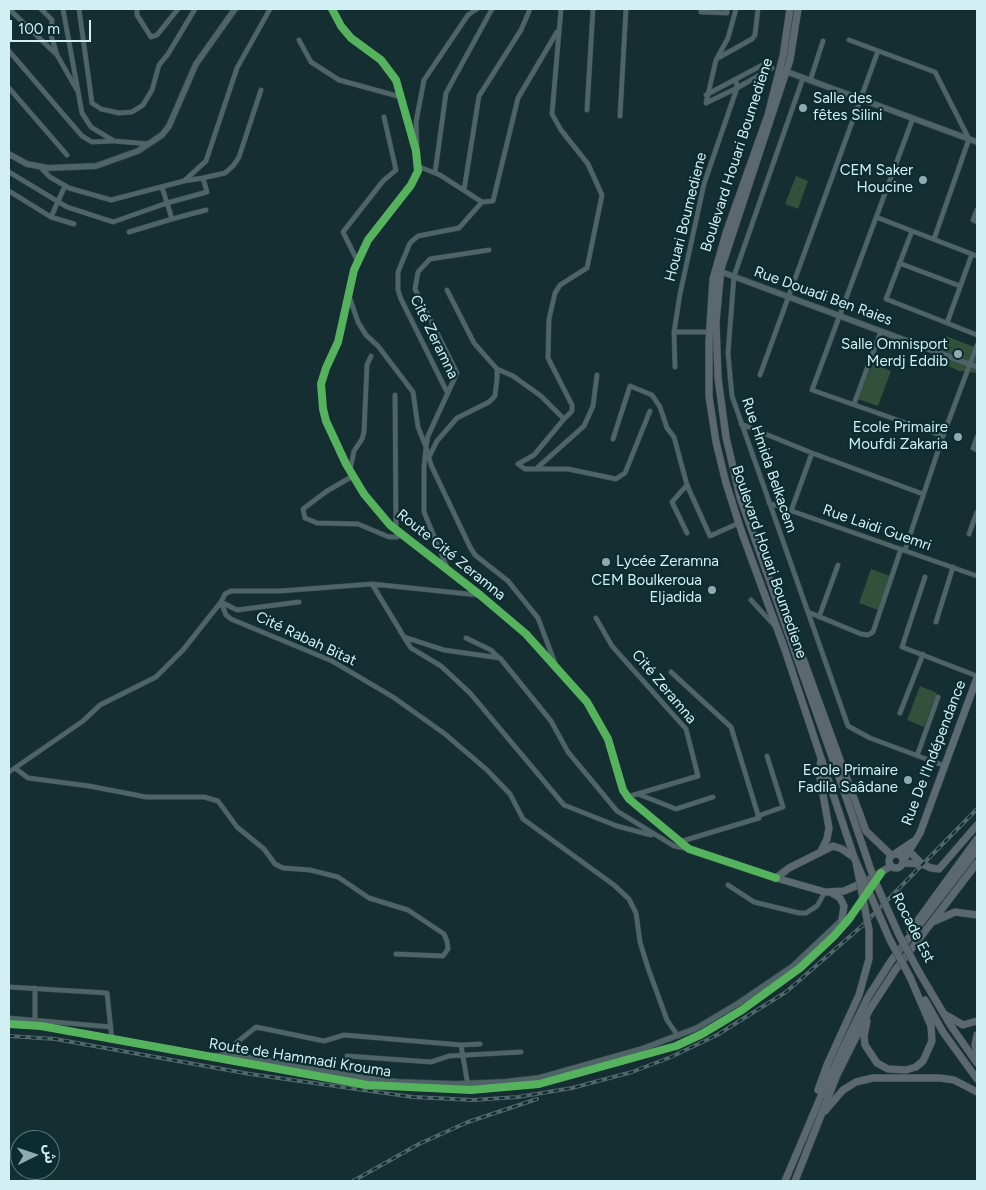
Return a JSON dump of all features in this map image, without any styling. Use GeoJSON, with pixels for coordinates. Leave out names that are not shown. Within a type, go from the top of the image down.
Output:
{"type":"FeatureCollection","features":[{"type":"Feature","properties":{"kind":"highway","name":"Boulevard Houari Boumediene"},"geometry":{"type":"LineString","coordinates":[[790,9],[779,70],[768,115],[726,234],[718,271],[708,370],[712,421],[721,465],[739,523],[778,629],[855,859]]}},
{"type":"Feature","properties":{"kind":"highway","name":"Boulevard Houari Boumediene"},"geometry":{"type":"LineString","coordinates":[[779,70],[798,9]]}},
{"type":"Feature","properties":{"kind":"highway","name":"Boulevard Houari Boumediene"},"geometry":{"type":"LineString","coordinates":[[713,332],[722,414],[746,519],[836,768]]}},
{"type":"Feature","properties":{"kind":"highway"},"geometry":{"type":"LineString","coordinates":[[789,634],[796,640],[866,831],[894,854]]}},
{"type":"Feature","properties":{"kind":"highway"},"geometry":{"type":"LineString","coordinates":[[820,851],[827,839],[829,828],[818,772],[821,760]]}},
{"type":"Feature","properties":{"kind":"highway","name":"Rocade Est"},"geometry":{"type":"LineString","coordinates":[[836,768],[878,887],[899,935],[944,1014],[977,1063]]}},
{"type":"Feature","properties":{"kind":"highway"},"geometry":{"type":"LineString","coordinates":[[903,862],[922,864],[939,869],[977,825]]}},
{"type":"Feature","properties":{"kind":"highway"},"geometry":{"type":"LineString","coordinates":[[785,1181],[806,1129],[854,1023],[920,915],[977,838]]}},
{"type":"Feature","properties":{"kind":"highway"},"geometry":{"type":"LineString","coordinates":[[776,878],[820,851],[833,846],[842,849],[855,859],[869,930],[869,959],[859,995],[827,1065],[806,1129]]}},
{"type":"Feature","properties":{"kind":"highway"},"geometry":{"type":"LineString","coordinates":[[891,961],[977,850]]}},
{"type":"Feature","properties":{"kind":"highway"},"geometry":{"type":"LineString","coordinates":[[909,851],[922,864]]}},
{"type":"Feature","properties":{"kind":"highway","name":"Rocade Est"},"geometry":{"type":"LineString","coordinates":[[855,859],[890,940],[943,1032],[977,1079]]}},
{"type":"Feature","properties":{"kind":"highway"},"geometry":{"type":"LineString","coordinates":[[795,1181],[837,1076],[870,1009],[924,932],[977,863]]}},
{"type":"Feature","properties":{"kind":"highway"},"geometry":{"type":"LineString","coordinates":[[924,932],[939,918],[951,913],[960,911],[977,915]]}},
{"type":"Feature","properties":{"kind":"highway"},"geometry":{"type":"LineString","coordinates":[[870,1009],[864,1036],[870,1055],[877,1063],[888,1069],[906,1070],[916,1067],[923,1061],[930,1047],[931,1026],[910,976]]}},
{"type":"Feature","properties":{"kind":"highway"},"geometry":{"type":"LineString","coordinates":[[944,1014],[963,1025],[977,1021]]}},
{"type":"Feature","properties":{"kind":"highway"},"geometry":{"type":"LineString","coordinates":[[977,1035],[975,1045],[977,1053]]}},
{"type":"Feature","properties":{"kind":"highway"},"geometry":{"type":"LineString","coordinates":[[811,1138],[832,1101],[856,1082],[873,1078],[940,1078],[954,1080],[977,1092]]}},
{"type":"Feature","properties":{"kind":"main road","name":"Rue De l'Indépendance"},"geometry":{"type":"LineString","coordinates":[[903,862],[917,839],[977,677]]}},
{"type":"Feature","properties":{"kind":"main road"},"geometry":{"type":"LineString","coordinates":[[891,866],[889,859],[917,839]]}},
{"type":"Feature","properties":{"kind":"main road"},"geometry":{"type":"LineString","coordinates":[[891,866],[897,868],[903,862],[901,855],[894,854]]}},
{"type":"Feature","properties":{"kind":"main road"},"geometry":{"type":"LineString","coordinates":[[829,892],[851,890],[891,866]]}},
{"type":"Feature","properties":{"kind":"main road"},"geometry":{"type":"LineString","coordinates":[[776,878],[829,892],[840,898],[844,906],[842,920]]}},
{"type":"Feature","properties":{"kind":"street"},"geometry":{"type":"LineString","coordinates":[[10,9],[57,55]]}},
{"type":"Feature","properties":{"kind":"street"},"geometry":{"type":"LineString","coordinates":[[41,9],[52,20],[51,36],[57,55],[79,93]]}},
{"type":"Feature","properties":{"kind":"street"},"geometry":{"type":"LineString","coordinates":[[63,9],[82,113],[91,127],[114,141]]}},
{"type":"Feature","properties":{"kind":"street"},"geometry":{"type":"LineString","coordinates":[[79,9],[92,103],[101,109],[119,113],[132,112],[143,105],[152,90],[159,65],[168,54],[194,9]]}},
{"type":"Feature","properties":{"kind":"street"},"geometry":{"type":"LineString","coordinates":[[137,9],[137,15],[151,37],[157,36],[178,9]]}},
{"type":"Feature","properties":{"kind":"street"},"geometry":{"type":"LineString","coordinates":[[41,168],[96,166],[138,151],[162,135],[169,126],[196,64],[235,9]]}},
{"type":"Feature","properties":{"kind":"street"},"geometry":{"type":"LineString","coordinates":[[184,181],[206,161],[237,68],[270,9]]}},
{"type":"Feature","properties":{"kind":"street"},"geometry":{"type":"LineString","coordinates":[[332,9],[341,26],[351,38],[390,69],[402,97],[417,166]]}},
{"type":"Feature","properties":{"kind":"street"},"geometry":{"type":"LineString","coordinates":[[417,166],[416,122],[424,80],[468,15],[476,9]]}},
{"type":"Feature","properties":{"kind":"street"},"geometry":{"type":"LineString","coordinates":[[435,173],[446,93],[492,9]]}},
{"type":"Feature","properties":{"kind":"street"},"geometry":{"type":"LineString","coordinates":[[464,190],[479,96],[521,30],[530,9]]}},
{"type":"Feature","properties":{"kind":"street"},"geometry":{"type":"LineString","coordinates":[[561,9],[552,114],[561,130],[588,164],[602,194],[587,268],[560,285],[555,293],[548,325],[548,358],[572,406],[572,411],[534,455],[518,464],[525,469],[568,469],[616,478],[625,473],[650,411]]}},
{"type":"Feature","properties":{"kind":"street"},"geometry":{"type":"LineString","coordinates":[[588,110],[593,9]]}},
{"type":"Feature","properties":{"kind":"street"},"geometry":{"type":"LineString","coordinates":[[620,116],[626,9]]}},
{"type":"Feature","properties":{"kind":"street"},"geometry":{"type":"LineString","coordinates":[[701,9],[701,12],[727,13],[728,9]]}},
{"type":"Feature","properties":{"kind":"street"},"geometry":{"type":"LineString","coordinates":[[736,9],[728,38],[717,59],[706,95],[706,102],[779,70]]}},
{"type":"Feature","properties":{"kind":"street"},"geometry":{"type":"LineString","coordinates":[[717,59],[752,39],[758,9]]}},
{"type":"Feature","properties":{"kind":"street","name":"Cité Zeramna"},"geometry":{"type":"LineString","coordinates":[[447,392],[401,298],[398,290],[398,272],[410,243],[418,236],[459,228],[482,202],[493,201],[518,98],[559,29]]}},
{"type":"Feature","properties":{"kind":"street"},"geometry":{"type":"LineString","coordinates":[[299,40],[311,62],[339,80],[402,97]]}},
{"type":"Feature","properties":{"kind":"street"},"geometry":{"type":"LineString","coordinates":[[810,81],[823,40]]}},
{"type":"Feature","properties":{"kind":"street"},"geometry":{"type":"LineString","coordinates":[[849,40],[935,72],[969,139],[934,239]]}},
{"type":"Feature","properties":{"kind":"street"},"geometry":{"type":"LineString","coordinates":[[9,51],[82,136],[92,142],[114,141],[148,144]]}},
{"type":"Feature","properties":{"kind":"street"},"geometry":{"type":"LineString","coordinates":[[760,375],[878,51]]}},
{"type":"Feature","properties":{"kind":"street"},"geometry":{"type":"LineString","coordinates":[[706,95],[736,81],[768,62],[779,70],[977,142]]}},
{"type":"Feature","properties":{"kind":"street","name":"Rue Hmida Belkacem"},"geometry":{"type":"LineString","coordinates":[[803,78],[734,276],[728,353],[732,396],[740,424],[848,726],[870,738],[945,766]]}},
{"type":"Feature","properties":{"kind":"street","name":"Houari Boumediene"},"geometry":{"type":"LineString","coordinates":[[675,367],[674,332],[680,294],[704,184],[737,88],[736,81]]}},
{"type":"Feature","properties":{"kind":"street"},"geometry":{"type":"LineString","coordinates":[[9,88],[67,155]]}},
{"type":"Feature","properties":{"kind":"street"},"geometry":{"type":"LineString","coordinates":[[9,154],[41,168],[50,177],[65,186],[111,200],[162,186],[225,173],[239,157],[261,90]]}},
{"type":"Feature","properties":{"kind":"street"},"geometry":{"type":"LineString","coordinates":[[358,262],[342,232],[383,181],[396,170],[384,117]]}},
{"type":"Feature","properties":{"kind":"street"},"geometry":{"type":"LineString","coordinates":[[913,118],[812,390],[943,436]]}},
{"type":"Feature","properties":{"kind":"street"},"geometry":{"type":"LineString","coordinates":[[417,166],[435,173],[482,202]]}},
{"type":"Feature","properties":{"kind":"street","name":"Route Cité Zeramna"},"geometry":{"type":"LineString","coordinates":[[417,166],[415,178],[368,240],[358,262],[338,342],[326,368],[321,390],[326,421],[351,473],[372,504],[399,532],[480,595],[526,634],[556,666],[598,720],[608,739],[627,797]]}},
{"type":"Feature","properties":{"kind":"street"},"geometry":{"type":"LineString","coordinates":[[9,172],[58,202],[113,222],[207,192],[203,178]]}},
{"type":"Feature","properties":{"kind":"street"},"geometry":{"type":"LineString","coordinates":[[51,217],[65,186]]}},
{"type":"Feature","properties":{"kind":"street"},"geometry":{"type":"LineString","coordinates":[[162,186],[172,219]]}},
{"type":"Feature","properties":{"kind":"street"},"geometry":{"type":"LineString","coordinates":[[9,192],[51,217],[74,224]]}},
{"type":"Feature","properties":{"kind":"street"},"geometry":{"type":"LineString","coordinates":[[129,232],[206,210]]}},
{"type":"Feature","properties":{"kind":"street"},"geometry":{"type":"LineString","coordinates":[[977,210],[974,220],[977,222]]}},
{"type":"Feature","properties":{"kind":"street"},"geometry":{"type":"LineString","coordinates":[[876,217],[977,256]]}},
{"type":"Feature","properties":{"kind":"street"},"geometry":{"type":"LineString","coordinates":[[912,231],[886,299],[977,335]]}},
{"type":"Feature","properties":{"kind":"street","name":"Cité Zeramna"},"geometry":{"type":"LineString","coordinates":[[448,571],[424,512],[424,467],[428,436],[457,373],[416,289],[416,279],[422,264],[430,259],[489,250]]}},
{"type":"Feature","properties":{"kind":"street"},"geometry":{"type":"LineString","coordinates":[[947,323],[972,254]]}},
{"type":"Feature","properties":{"kind":"street"},"geometry":{"type":"LineString","coordinates":[[899,263],[960,286]]}},
{"type":"Feature","properties":{"kind":"street","name":"Rue Douadi Ben Raies"},"geometry":{"type":"LineString","coordinates":[[718,271],[977,367]]}},
{"type":"Feature","properties":{"kind":"street"},"geometry":{"type":"LineString","coordinates":[[447,290],[474,342],[497,369],[514,376],[541,396],[564,420]]}},
{"type":"Feature","properties":{"kind":"street"},"geometry":{"type":"LineString","coordinates":[[349,296],[358,322],[366,335],[378,346],[414,392],[418,427],[429,458],[470,547],[475,555],[508,581],[538,618],[556,666]]}},
{"type":"Feature","properties":{"kind":"street"},"geometry":{"type":"LineString","coordinates":[[854,404],[881,331]]}},
{"type":"Feature","properties":{"kind":"street"},"geometry":{"type":"LineString","coordinates":[[674,332],[713,332]]}},
{"type":"Feature","properties":{"kind":"street"},"geometry":{"type":"LineString","coordinates":[[808,612],[861,634],[868,635],[873,632],[977,345]]}},
{"type":"Feature","properties":{"kind":"street"},"geometry":{"type":"LineString","coordinates":[[372,356],[367,365],[364,432],[354,451],[351,473],[303,509],[305,518],[317,523],[358,524],[389,537],[397,537],[399,532],[395,395]]}},
{"type":"Feature","properties":{"kind":"street"},"geometry":{"type":"LineString","coordinates":[[429,458],[437,441],[457,418],[489,402],[495,396],[497,369]]}},
{"type":"Feature","properties":{"kind":"street"},"geometry":{"type":"LineString","coordinates":[[536,469],[584,426],[593,406],[597,375]]}},
{"type":"Feature","properties":{"kind":"street"},"geometry":{"type":"LineString","coordinates":[[613,439],[630,386],[652,395],[660,407],[667,428],[674,437],[686,485],[710,536],[739,523]]}},
{"type":"Feature","properties":{"kind":"street"},"geometry":{"type":"LineString","coordinates":[[740,424],[923,494]]}},
{"type":"Feature","properties":{"kind":"street"},"geometry":{"type":"LineString","coordinates":[[977,437],[973,448],[977,450]]}},
{"type":"Feature","properties":{"kind":"street"},"geometry":{"type":"LineString","coordinates":[[792,512],[812,453]]}},
{"type":"Feature","properties":{"kind":"street"},"geometry":{"type":"LineString","coordinates":[[686,485],[672,502],[687,533]]}},
{"type":"Feature","properties":{"kind":"street","name":"Rue Laidi Guemri"},"geometry":{"type":"LineString","coordinates":[[769,503],[977,576]]}},
{"type":"Feature","properties":{"kind":"street"},"geometry":{"type":"LineString","coordinates":[[969,534],[977,512]]}},
{"type":"Feature","properties":{"kind":"street"},"geometry":{"type":"LineString","coordinates":[[819,617],[838,565]]}},
{"type":"Feature","properties":{"kind":"street"},"geometry":{"type":"LineString","coordinates":[[936,622],[953,568]]}},
{"type":"Feature","properties":{"kind":"street"},"geometry":{"type":"LineString","coordinates":[[925,576],[902,647],[977,677]]}},
{"type":"Feature","properties":{"kind":"street"},"geometry":{"type":"LineString","coordinates":[[372,584],[411,648],[441,666],[470,693],[564,805],[577,812],[629,831],[654,836]]}},
{"type":"Feature","properties":{"kind":"street","name":"Cité Rabah Bitat"},"geometry":{"type":"LineString","coordinates":[[480,595],[372,584],[280,591],[231,591],[225,594],[221,602],[226,615],[231,618],[332,661],[393,697],[435,726],[487,770],[510,794],[523,819],[614,885],[629,899],[636,913],[642,949],[649,973],[667,1020],[678,1036]]}},
{"type":"Feature","properties":{"kind":"street"},"geometry":{"type":"LineString","coordinates":[[751,600],[778,629]]}},
{"type":"Feature","properties":{"kind":"street"},"geometry":{"type":"LineString","coordinates":[[9,772],[84,721],[100,705],[156,677],[183,650],[221,602],[237,610],[299,602]]}},
{"type":"Feature","properties":{"kind":"street","name":"Cité Zeramna"},"geometry":{"type":"LineString","coordinates":[[596,618],[612,646],[686,729],[698,776],[627,797]]}},
{"type":"Feature","properties":{"kind":"street"},"geometry":{"type":"LineString","coordinates":[[404,637],[444,650],[499,658]]}},
{"type":"Feature","properties":{"kind":"street"},"geometry":{"type":"LineString","coordinates":[[466,638],[491,650],[524,685],[551,721],[568,752],[616,811],[654,836],[674,846],[689,849],[776,878]]}},
{"type":"Feature","properties":{"kind":"street"},"geometry":{"type":"LineString","coordinates":[[900,714],[923,654]]}},
{"type":"Feature","properties":{"kind":"street","name":"Cité Zeramna"},"geometry":{"type":"LineString","coordinates":[[671,672],[732,727],[758,816]]}},
{"type":"Feature","properties":{"kind":"street"},"geometry":{"type":"LineString","coordinates":[[917,756],[938,697]]}},
{"type":"Feature","properties":{"kind":"street"},"geometry":{"type":"LineString","coordinates":[[679,842],[759,818],[758,816],[783,808],[767,756]]}},
{"type":"Feature","properties":{"kind":"street"},"geometry":{"type":"LineString","coordinates":[[15,768],[28,778],[89,786],[146,797],[204,797],[218,801],[237,827],[264,849],[275,864],[283,868],[310,870],[338,877],[369,898],[408,910],[444,934],[447,941],[448,949],[443,956],[396,954]]}},
{"type":"Feature","properties":{"kind":"street"},"geometry":{"type":"LineString","coordinates":[[638,794],[676,809],[713,797]]}},
{"type":"Feature","properties":{"kind":"street"},"geometry":{"type":"LineString","coordinates":[[627,797],[689,849]]}},
{"type":"Feature","properties":{"kind":"street"},"geometry":{"type":"LineString","coordinates":[[854,909],[880,873]]}},
{"type":"Feature","properties":{"kind":"street"},"geometry":{"type":"LineString","coordinates":[[728,885],[754,902],[799,913],[806,913],[817,906],[829,892]]}},
{"type":"Feature","properties":{"kind":"street","name":"Route de Hammadi Krouma"},"geometry":{"type":"LineString","coordinates":[[197,1056],[237,1056],[362,1078],[468,1087],[539,1078],[642,1049],[678,1036],[712,1020],[773,981],[810,952],[854,909]]}},
{"type":"Feature","properties":{"kind":"street","name":"Route de Hammadi Krouma"},"geometry":{"type":"LineString","coordinates":[[197,1056],[367,1085],[468,1087],[539,1084],[660,1052],[702,1034],[742,1010],[800,968],[849,920],[854,909]]}},
{"type":"Feature","properties":{"kind":"street"},"geometry":{"type":"LineString","coordinates":[[9,987],[108,993],[112,1040]]}},
{"type":"Feature","properties":{"kind":"street"},"geometry":{"type":"LineString","coordinates":[[34,1018],[35,988]]}},
{"type":"Feature","properties":{"kind":"street"},"geometry":{"type":"LineString","coordinates":[[9,1018],[34,1018],[111,1027]]}},
{"type":"Feature","properties":{"kind":"street"},"geometry":{"type":"LineString","coordinates":[[9,1024],[41,1026],[197,1056]]}},
{"type":"Feature","properties":{"kind":"street"},"geometry":{"type":"LineString","coordinates":[[220,1056],[256,1027],[324,1041],[344,1035],[461,1045],[480,1044]]}},
{"type":"Feature","properties":{"kind":"street"},"geometry":{"type":"LineString","coordinates":[[461,1045],[468,1087]]}},
{"type":"Feature","properties":{"kind":"street"},"geometry":{"type":"LineString","coordinates":[[347,1056],[431,1062],[449,1056],[521,1052]]}},
{"type":"Feature","properties":{"kind":"green space"},"geometry":{"type":"Polygon","coordinates":[[[796,176],[808,181],[798,209],[785,204],[796,176]]]}},
{"type":"Feature","properties":{"kind":"green space","name":"Salle Omnisport Merdj Eddib"},"geometry":{"type":"Polygon","coordinates":[[[946,336],[977,348],[977,373],[959,371],[937,361],[946,336]]]}},
{"type":"Feature","properties":{"kind":"green space"},"geometry":{"type":"Polygon","coordinates":[[[873,363],[891,371],[878,406],[858,399],[873,363]]]}},
{"type":"Feature","properties":{"kind":"green space"},"geometry":{"type":"Polygon","coordinates":[[[871,569],[890,576],[878,610],[859,603],[871,569]]]}},
{"type":"Feature","properties":{"kind":"green space"},"geometry":{"type":"Polygon","coordinates":[[[920,686],[937,693],[924,727],[907,720],[920,686]]]}},
{"type":"Feature","properties":{"kind":"railway"},"geometry":{"type":"LineString","coordinates":[[9,1036],[55,1039],[250,1074],[413,1097],[473,1100],[518,1097],[572,1088],[632,1072],[671,1057],[717,1035],[786,992],[863,925],[977,809]]}},
{"type":"Feature","properties":{"kind":"railway"},"geometry":{"type":"LineString","coordinates":[[353,1181],[419,1144],[468,1122],[537,1099]]}},
{"type":"Feature","properties":{"kind":"cycle path"},"geometry":{"type":"LineString","coordinates":[[332,9],[341,26],[351,38],[381,60],[396,80],[416,151],[418,171],[411,185],[368,240],[354,270],[338,342],[321,384],[326,421],[346,464],[364,494],[390,525],[480,595],[526,634],[587,702],[608,739],[623,790],[629,799],[689,849],[776,878]]}},
{"type":"Feature","properties":{"kind":"cycle path"},"geometry":{"type":"LineString","coordinates":[[9,1024],[41,1026],[367,1085],[471,1090],[539,1084],[676,1046],[702,1034],[742,1010],[800,968],[834,936],[849,919],[881,873]]}},
{"type":"Feature","properties":{"kind":"place","name":"Salle des fêtes Silini"},"geometry":{"type":"Point","coordinates":[803,108]}},
{"type":"Feature","properties":{"kind":"place","name":"CEM Saker Houcine"},"geometry":{"type":"Point","coordinates":[923,180]}},
{"type":"Feature","properties":{"kind":"place","name":"Salle Omnisport Merdj Eddib"},"geometry":{"type":"Point","coordinates":[958,354]}},
{"type":"Feature","properties":{"kind":"place","name":"Ecole Primaire Moufdi Zakaria"},"geometry":{"type":"Point","coordinates":[958,437]}},
{"type":"Feature","properties":{"kind":"place","name":"Lycée Zeramna"},"geometry":{"type":"Point","coordinates":[606,562]}},
{"type":"Feature","properties":{"kind":"place","name":"CEM Boulkeroua Eljadida"},"geometry":{"type":"Point","coordinates":[712,590]}},
{"type":"Feature","properties":{"kind":"place","name":"Ecole Primaire Fadila Saâdane"},"geometry":{"type":"Point","coordinates":[908,780]}}]}
